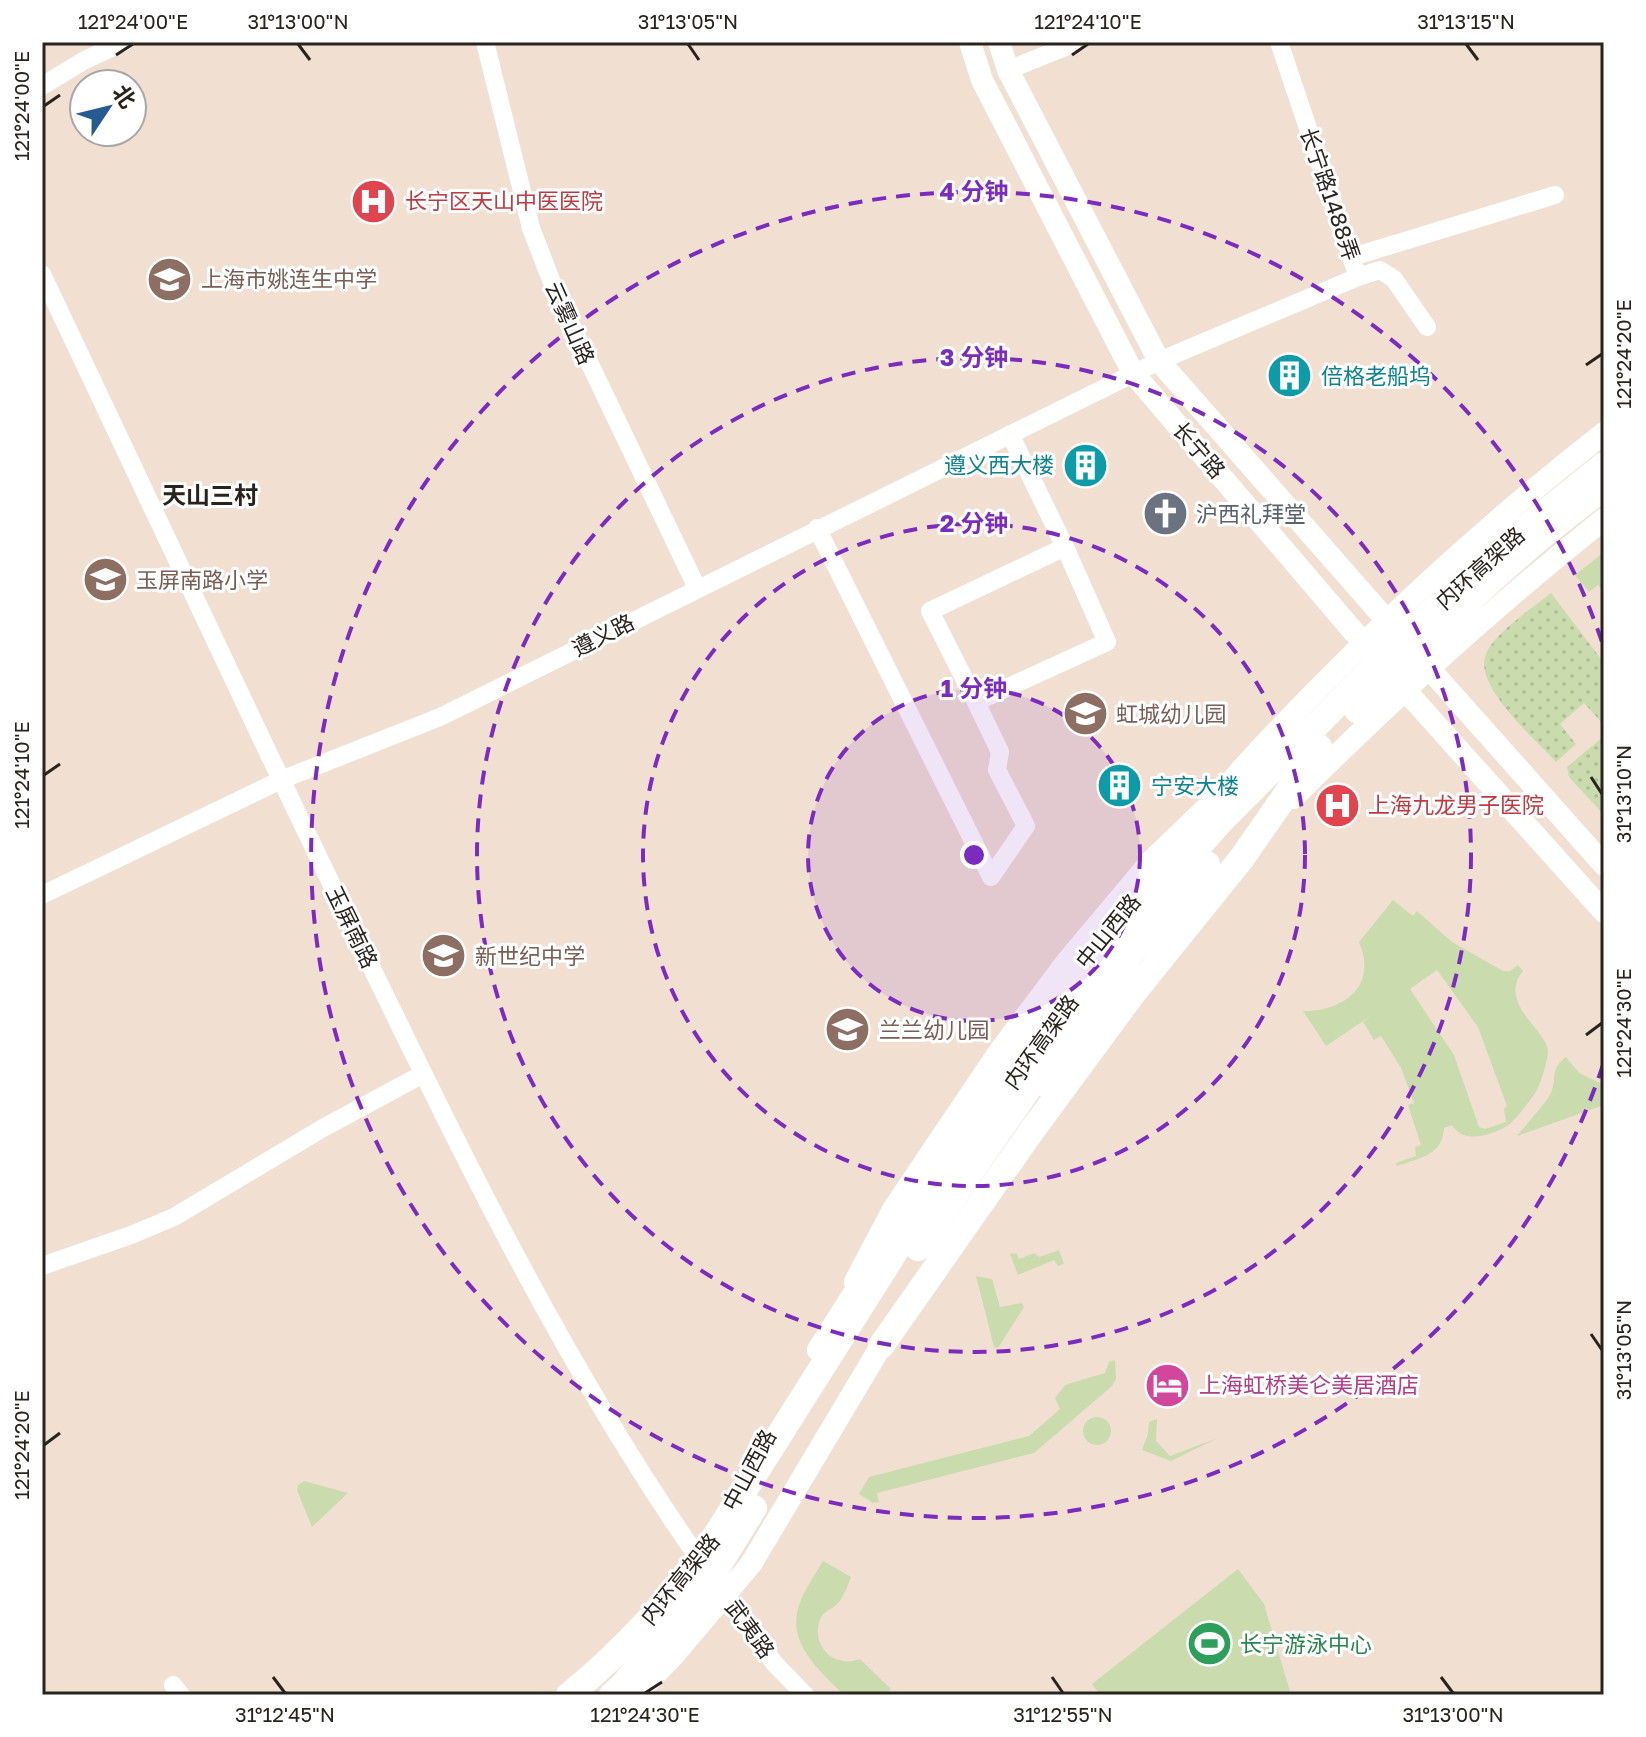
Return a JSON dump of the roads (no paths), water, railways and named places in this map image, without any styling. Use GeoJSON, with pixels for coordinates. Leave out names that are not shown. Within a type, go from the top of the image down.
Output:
{"type":"FeatureCollection","features":[{"type":"Feature","properties":{"kind":"highway","name":"内环高架路"},"geometry":{"type":"LineString","coordinates":[[569,1695],[656,1614],[693,1568],[907,1233],[1034,1048],[1114,944],[1397,627],[1604,465]]}},
{"type":"Feature","properties":{"kind":"highway","name":"内环高架路"},"geometry":{"type":"LineString","coordinates":[[612,1695],[710,1579],[827,1385],[1049,1059],[1129,956],[1231,835],[1419,648],[1515,561],[1604,488]]}},
{"type":"Feature","properties":{"kind":"highway"},"geometry":{"type":"LineString","coordinates":[[840,1315],[895,1210],[1000,1054],[1069,962],[1152,863],[1397,627]]}},
{"type":"Feature","properties":{"kind":"highway"},"geometry":{"type":"LineString","coordinates":[[881,1346],[948,1248],[1134,992],[1242,858],[1319,747]]}},
{"type":"Feature","properties":{"kind":"main road","name":"长宁路"},"geometry":{"type":"LineString","coordinates":[[970,42],[982,80],[1133,373],[1363,643],[1604,912]]}},
{"type":"Feature","properties":{"kind":"main road","name":"长宁路"},"geometry":{"type":"LineString","coordinates":[[999,42],[1008,70],[1159,361],[1604,865]]}},
{"type":"Feature","properties":{"kind":"main road","name":"中山西路"},"geometry":{"type":"LineString","coordinates":[[559,1695],[582,1678],[648,1616],[699,1559],[776,1420],[840,1315],[971,1114],[1099,940],[1244,765],[1363,643],[1397,627],[1488,527],[1604,433]]}},
{"type":"Feature","properties":{"kind":"main road"},"geometry":{"type":"LineString","coordinates":[[635,1695],[674,1655],[751,1564],[881,1346],[936,1246],[1104,1008],[1168,939],[1259,832],[1369,722],[1528,580],[1604,519]]}},
{"type":"Feature","properties":{"kind":"street"},"geometry":{"type":"LineString","coordinates":[[42,86],[83,51],[124,42]]}},
{"type":"Feature","properties":{"kind":"street","name":"云雾山路"},"geometry":{"type":"LineString","coordinates":[[485,42],[531,228],[556,293],[697,588]]}},
{"type":"Feature","properties":{"kind":"street"},"geometry":{"type":"LineString","coordinates":[[1008,70],[1078,42]]}},
{"type":"Feature","properties":{"kind":"street","name":"长宁路1488弄"},"geometry":{"type":"LineString","coordinates":[[1159,361],[1358,277],[1279,42]]}},
{"type":"Feature","properties":{"kind":"street"},"geometry":{"type":"LineString","coordinates":[[1352,257],[1555,195]]}},
{"type":"Feature","properties":{"kind":"street"},"geometry":{"type":"LineString","coordinates":[[1358,277],[1380,270],[1394,279],[1427,327]]}},
{"type":"Feature","properties":{"kind":"street","name":"玉屏南路"},"geometry":{"type":"LineString","coordinates":[[42,274],[281,780],[499,1228],[627,1451],[699,1559]]}},
{"type":"Feature","properties":{"kind":"street","name":"遵义路"},"geometry":{"type":"LineString","coordinates":[[42,895],[281,780],[440,717],[1159,361]]}},
{"type":"Feature","properties":{"kind":"street"},"geometry":{"type":"LineString","coordinates":[[1567,462],[1604,420]]}},
{"type":"Feature","properties":{"kind":"street"},"geometry":{"type":"LineString","coordinates":[[976,702],[1107,642],[1010,434]]}},
{"type":"Feature","properties":{"kind":"street"},"geometry":{"type":"LineString","coordinates":[[817,528],[991,877],[1026,826],[997,770],[1000,752],[930,611],[1065,547]]}},
{"type":"Feature","properties":{"kind":"street"},"geometry":{"type":"LineString","coordinates":[[42,1266],[174,1217],[323,1128],[423,1074]]}},
{"type":"Feature","properties":{"kind":"street","name":"武夷路"},"geometry":{"type":"LineString","coordinates":[[699,1559],[774,1663],[805,1695]]}},
{"type":"Feature","properties":{"kind":"place","name":"长宁区天山中医医院"},"geometry":{"type":"Point","coordinates":[374,201]}},
{"type":"Feature","properties":{"kind":"place","name":"上海市姚连生中学"},"geometry":{"type":"Point","coordinates":[170,279]}},
{"type":"Feature","properties":{"kind":"place","name":"倍格老船坞"},"geometry":{"type":"Point","coordinates":[1290,376]}},
{"type":"Feature","properties":{"kind":"place","name":"遵义西大楼"},"geometry":{"type":"Point","coordinates":[1085,465]}},
{"type":"Feature","properties":{"kind":"place","name":"沪西礼拜堂"},"geometry":{"type":"Point","coordinates":[1165,514]}},
{"type":"Feature","properties":{"kind":"place","name":"玉屏南路小学"},"geometry":{"type":"Point","coordinates":[105,580]}},
{"type":"Feature","properties":{"kind":"place","name":"虹城幼儿园"},"geometry":{"type":"Point","coordinates":[1085,714]}},
{"type":"Feature","properties":{"kind":"place","name":"宁安大楼"},"geometry":{"type":"Point","coordinates":[1120,786]}},
{"type":"Feature","properties":{"kind":"place","name":"上海九龙男子医院"},"geometry":{"type":"Point","coordinates":[1337,805]}},
{"type":"Feature","properties":{"kind":"place","name":"新世纪中学"},"geometry":{"type":"Point","coordinates":[444,956]}},
{"type":"Feature","properties":{"kind":"place","name":"兰兰幼儿园"},"geometry":{"type":"Point","coordinates":[848,1030]}},
{"type":"Feature","properties":{"kind":"place","name":"上海虹桥美仑美居酒店"},"geometry":{"type":"Point","coordinates":[1168,1385]}},
{"type":"Feature","properties":{"kind":"place","name":"长宁游泳中心"},"geometry":{"type":"Point","coordinates":[1209,1644]}},
{"type":"Feature","properties":{"kind":"district","name":"天山三村"},"geometry":{"type":"Point","coordinates":[210,496]}}]}
